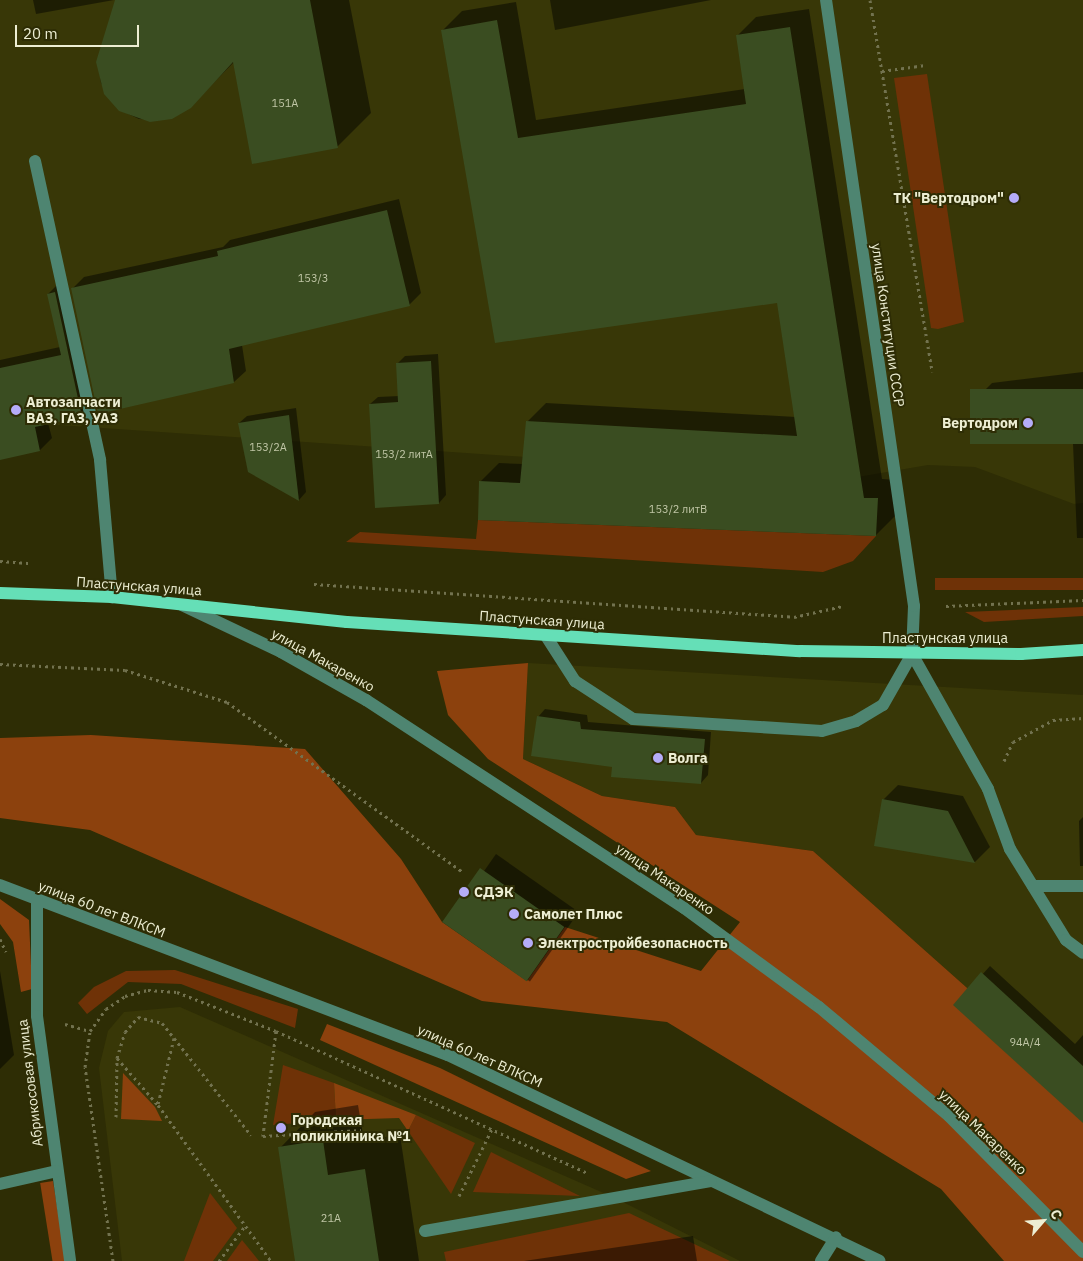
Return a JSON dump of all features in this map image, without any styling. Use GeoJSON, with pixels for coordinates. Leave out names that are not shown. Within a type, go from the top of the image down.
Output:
{"type":"FeatureCollection","features":[{"type":"Feature","properties":{"kind":"main road","name":"Пластунская улица"},"geometry":{"type":"LineString","coordinates":[[0,593],[112,597],[347,622],[546,636],[912,654],[1083,650]]}},
{"type":"Feature","properties":{"kind":"street","name":"улица Конституции СССР"},"geometry":{"type":"LineString","coordinates":[[826,0],[914,606],[912,654]]}},
{"type":"Feature","properties":{"kind":"street"},"geometry":{"type":"LineString","coordinates":[[34,160],[100,460],[112,597]]}},
{"type":"Feature","properties":{"kind":"street","name":"улица Макаренко"},"geometry":{"type":"LineString","coordinates":[[177,603],[281,652],[366,700],[684,908],[819,1007],[949,1116],[1083,1252]]}},
{"type":"Feature","properties":{"kind":"street"},"geometry":{"type":"LineString","coordinates":[[546,636],[575,680],[632,719],[822,731],[856,721],[883,705],[912,654]]}},
{"type":"Feature","properties":{"kind":"street"},"geometry":{"type":"LineString","coordinates":[[912,654],[988,789],[1010,849],[1066,940],[1083,953]]}},
{"type":"Feature","properties":{"kind":"street","name":"улица 60 лет ВЛКСМ"},"geometry":{"type":"LineString","coordinates":[[0,885],[448,1055],[711,1181],[836,1237],[879,1261]]}},
{"type":"Feature","properties":{"kind":"street"},"geometry":{"type":"LineString","coordinates":[[1033,886],[1083,886]]}},
{"type":"Feature","properties":{"kind":"street","name":"Абрикосовая улица"},"geometry":{"type":"LineString","coordinates":[[37,900],[37,1016],[56,1171],[70,1261]]}},
{"type":"Feature","properties":{"kind":"street"},"geometry":{"type":"LineString","coordinates":[[0,1184],[56,1171]]}},
{"type":"Feature","properties":{"kind":"street"},"geometry":{"type":"LineString","coordinates":[[424,1231],[711,1181]]}},
{"type":"Feature","properties":{"kind":"street"},"geometry":{"type":"LineString","coordinates":[[821,1261],[836,1237]]}},
{"type":"Feature","properties":{"kind":"path"},"geometry":{"type":"LineString","coordinates":[[870,0],[932,372]]}},
{"type":"Feature","properties":{"kind":"path"},"geometry":{"type":"LineString","coordinates":[[882,71],[926,65]]}},
{"type":"Feature","properties":{"kind":"path"},"geometry":{"type":"LineString","coordinates":[[314,584],[794,618],[844,606]]}},
{"type":"Feature","properties":{"kind":"path"},"geometry":{"type":"LineString","coordinates":[[946,606],[1083,600]]}},
{"type":"Feature","properties":{"kind":"path"},"geometry":{"type":"LineString","coordinates":[[0,664],[125,670],[227,702],[464,873]]}},
{"type":"Feature","properties":{"kind":"path"},"geometry":{"type":"LineString","coordinates":[[1002,765],[1012,742],[1053,720],[1083,718]]}},
{"type":"Feature","properties":{"kind":"path"},"geometry":{"type":"LineString","coordinates":[[113,1261],[85,1067],[90,1031],[106,1009],[125,996],[148,990],[177,992],[276,1031],[590,1174]]}},
{"type":"Feature","properties":{"kind":"path"},"geometry":{"type":"LineString","coordinates":[[116,1118],[117,1058],[125,1032],[138,1017],[162,1023],[251,1135]]}},
{"type":"Feature","properties":{"kind":"path"},"geometry":{"type":"LineString","coordinates":[[276,1031],[263,1136],[361,1130]]}},
{"type":"Feature","properties":{"kind":"path"},"geometry":{"type":"LineString","coordinates":[[158,1104],[174,1038]]}},
{"type":"Feature","properties":{"kind":"path"},"geometry":{"type":"LineString","coordinates":[[117,1058],[158,1104],[271,1261]]}},
{"type":"Feature","properties":{"kind":"path"},"geometry":{"type":"LineString","coordinates":[[457,1199],[492,1129]]}},
{"type":"Feature","properties":{"kind":"path"},"geometry":{"type":"LineString","coordinates":[[219,1261],[245,1226]]}},
{"type":"Feature","properties":{"kind":"shaded area"},"geometry":{"type":"Polygon","coordinates":[[[0,0],[1083,0],[1083,503],[1074,504],[975,467],[928,465],[846,479],[0,421],[0,0]]]}},
{"type":"Feature","properties":{"kind":"shaded area"},"geometry":{"type":"Polygon","coordinates":[[[927,74],[964,322],[938,329],[931,328],[894,78],[927,74]]]}},
{"type":"Feature","properties":{"kind":"shaded area"},"geometry":{"type":"Polygon","coordinates":[[[478,520],[876,536],[853,561],[823,572],[346,542],[360,532],[476,539],[478,520]]]}},
{"type":"Feature","properties":{"kind":"shaded area"},"geometry":{"type":"Polygon","coordinates":[[[935,578],[1083,578],[1083,590],[935,590],[935,578]]]}},
{"type":"Feature","properties":{"kind":"shaded area"},"geometry":{"type":"Polygon","coordinates":[[[1083,607],[1083,616],[984,622],[965,612],[1083,607]]]}},
{"type":"Feature","properties":{"kind":"shaded area"},"geometry":{"type":"Polygon","coordinates":[[[528,663],[1083,695],[1083,1091],[813,851],[696,835],[675,807],[602,796],[523,759],[528,663]]]}},
{"type":"Feature","properties":{"kind":"shaded area"},"geometry":{"type":"Polygon","coordinates":[[[528,663],[523,759],[602,796],[675,807],[696,835],[813,851],[1083,1091],[1083,1261],[1004,1261],[941,1189],[667,1022],[482,1001],[90,830],[0,818],[0,738],[91,735],[305,749],[401,859],[442,922],[527,981],[565,927],[701,971],[740,922],[488,759],[448,715],[437,671],[528,663]]]}},
{"type":"Feature","properties":{"kind":"shaded area"},"geometry":{"type":"Polygon","coordinates":[[[0,899],[29,920],[32,989],[21,992],[13,942],[0,924],[0,899]]]}},
{"type":"Feature","properties":{"kind":"shaded area"},"geometry":{"type":"Polygon","coordinates":[[[175,970],[298,1009],[295,1028],[181,984],[128,982],[87,1014],[78,1003],[94,987],[126,971],[175,970]]]}},
{"type":"Feature","properties":{"kind":"shaded area","name":"Городская поликлиника №1"},"geometry":{"type":"Polygon","coordinates":[[[180,1007],[615,1198],[740,1261],[122,1261],[99,1068],[108,1031],[124,1012],[180,1007]]]}},
{"type":"Feature","properties":{"kind":"shaded area"},"geometry":{"type":"Polygon","coordinates":[[[327,1024],[440,1068],[651,1171],[626,1179],[320,1040],[327,1024]]]}},
{"type":"Feature","properties":{"kind":"shaded area"},"geometry":{"type":"Polygon","coordinates":[[[283,1065],[334,1083],[336,1120],[273,1125],[283,1065]]]}},
{"type":"Feature","properties":{"kind":"shaded area"},"geometry":{"type":"Polygon","coordinates":[[[123,1073],[155,1107],[162,1121],[121,1119],[123,1073]]]}},
{"type":"Feature","properties":{"kind":"shaded area"},"geometry":{"type":"Polygon","coordinates":[[[334,1083],[416,1115],[408,1131],[399,1118],[336,1120],[334,1083]]]}},
{"type":"Feature","properties":{"kind":"shaded area"},"geometry":{"type":"Polygon","coordinates":[[[416,1115],[475,1143],[451,1194],[408,1131],[416,1115]]]}},
{"type":"Feature","properties":{"kind":"shaded area"},"geometry":{"type":"Polygon","coordinates":[[[491,1152],[580,1196],[473,1192],[491,1152]]]}},
{"type":"Feature","properties":{"kind":"shaded area"},"geometry":{"type":"Polygon","coordinates":[[[53,1181],[66,1261],[53,1261],[40,1183],[53,1181]]]}},
{"type":"Feature","properties":{"kind":"shaded area"},"geometry":{"type":"Polygon","coordinates":[[[210,1193],[237,1228],[213,1261],[184,1261],[210,1193]]]}},
{"type":"Feature","properties":{"kind":"shaded area"},"geometry":{"type":"Polygon","coordinates":[[[629,1213],[730,1261],[446,1261],[444,1252],[629,1213]]]}},
{"type":"Feature","properties":{"kind":"shaded area"},"geometry":{"type":"Polygon","coordinates":[[[242,1240],[259,1261],[227,1261],[242,1240]]]}},
{"type":"Feature","properties":{"kind":"building"},"geometry":{"type":"Polygon","coordinates":[[[115,0],[310,0],[338,148],[252,164],[233,62],[191,108],[172,119],[150,122],[119,111],[104,94],[96,62],[115,0]]]}},
{"type":"Feature","properties":{"kind":"building"},"geometry":{"type":"Polygon","coordinates":[[[497,20],[518,138],[746,104],[736,35],[790,27],[864,498],[878,498],[876,536],[478,520],[479,481],[520,483],[526,421],[797,436],[777,303],[495,343],[441,30],[497,20]]]}},
{"type":"Feature","properties":{"kind":"building"},"geometry":{"type":"Polygon","coordinates":[[[387,210],[410,306],[229,349],[234,383],[98,414],[71,288],[218,256],[217,251],[387,210]]]}},
{"type":"Feature","properties":{"kind":"building"},"geometry":{"type":"Polygon","coordinates":[[[55,292],[82,417],[35,427],[40,451],[0,460],[0,368],[61,355],[47,294],[55,292]]]}},
{"type":"Feature","properties":{"kind":"building"},"geometry":{"type":"Polygon","coordinates":[[[431,361],[439,504],[375,508],[369,404],[398,402],[396,363],[431,361]]]}},
{"type":"Feature","properties":{"kind":"building","name":"Вертодром"},"geometry":{"type":"Polygon","coordinates":[[[970,389],[1083,389],[1083,444],[970,444],[970,389]]]}},
{"type":"Feature","properties":{"kind":"building"},"geometry":{"type":"Polygon","coordinates":[[[289,415],[299,501],[248,472],[238,423],[289,415]]]}},
{"type":"Feature","properties":{"kind":"building"},"geometry":{"type":"Polygon","coordinates":[[[537,716],[580,722],[581,729],[705,739],[701,784],[611,777],[612,767],[531,756],[537,716]]]}},
{"type":"Feature","properties":{"kind":"building"},"geometry":{"type":"Polygon","coordinates":[[[882,799],[948,811],[975,863],[874,846],[882,799]]]}},
{"type":"Feature","properties":{"kind":"building"},"geometry":{"type":"Polygon","coordinates":[[[480,868],[564,927],[527,981],[442,922],[480,868]]]}},
{"type":"Feature","properties":{"kind":"building"},"geometry":{"type":"Polygon","coordinates":[[[981,972],[1083,1066],[1083,1123],[953,1005],[981,972]]]}},
{"type":"Feature","properties":{"kind":"building"},"geometry":{"type":"Polygon","coordinates":[[[323,1140],[328,1175],[365,1169],[379,1261],[295,1261],[278,1147],[323,1140]]]}},
{"type":"Feature","properties":{"kind":"place","name":"ТК \"Вертодром\""},"geometry":{"type":"Point","coordinates":[1014,198]}},
{"type":"Feature","properties":{"kind":"place","name":"Автозапчасти ВАЗ, ГАЗ, УАЗ"},"geometry":{"type":"Point","coordinates":[16,410]}},
{"type":"Feature","properties":{"kind":"place","name":"Вертодром"},"geometry":{"type":"Point","coordinates":[1028,423]}},
{"type":"Feature","properties":{"kind":"place","name":"Волга"},"geometry":{"type":"Point","coordinates":[658,758]}},
{"type":"Feature","properties":{"kind":"place","name":"СДЭК"},"geometry":{"type":"Point","coordinates":[464,892]}},
{"type":"Feature","properties":{"kind":"place","name":"Самолет Плюс"},"geometry":{"type":"Point","coordinates":[514,914]}},
{"type":"Feature","properties":{"kind":"place","name":"Электростройбезопасность"},"geometry":{"type":"Point","coordinates":[528,943]}},
{"type":"Feature","properties":{"kind":"place","name":"Городская поликлиника №1"},"geometry":{"type":"Point","coordinates":[281,1128]}}]}
